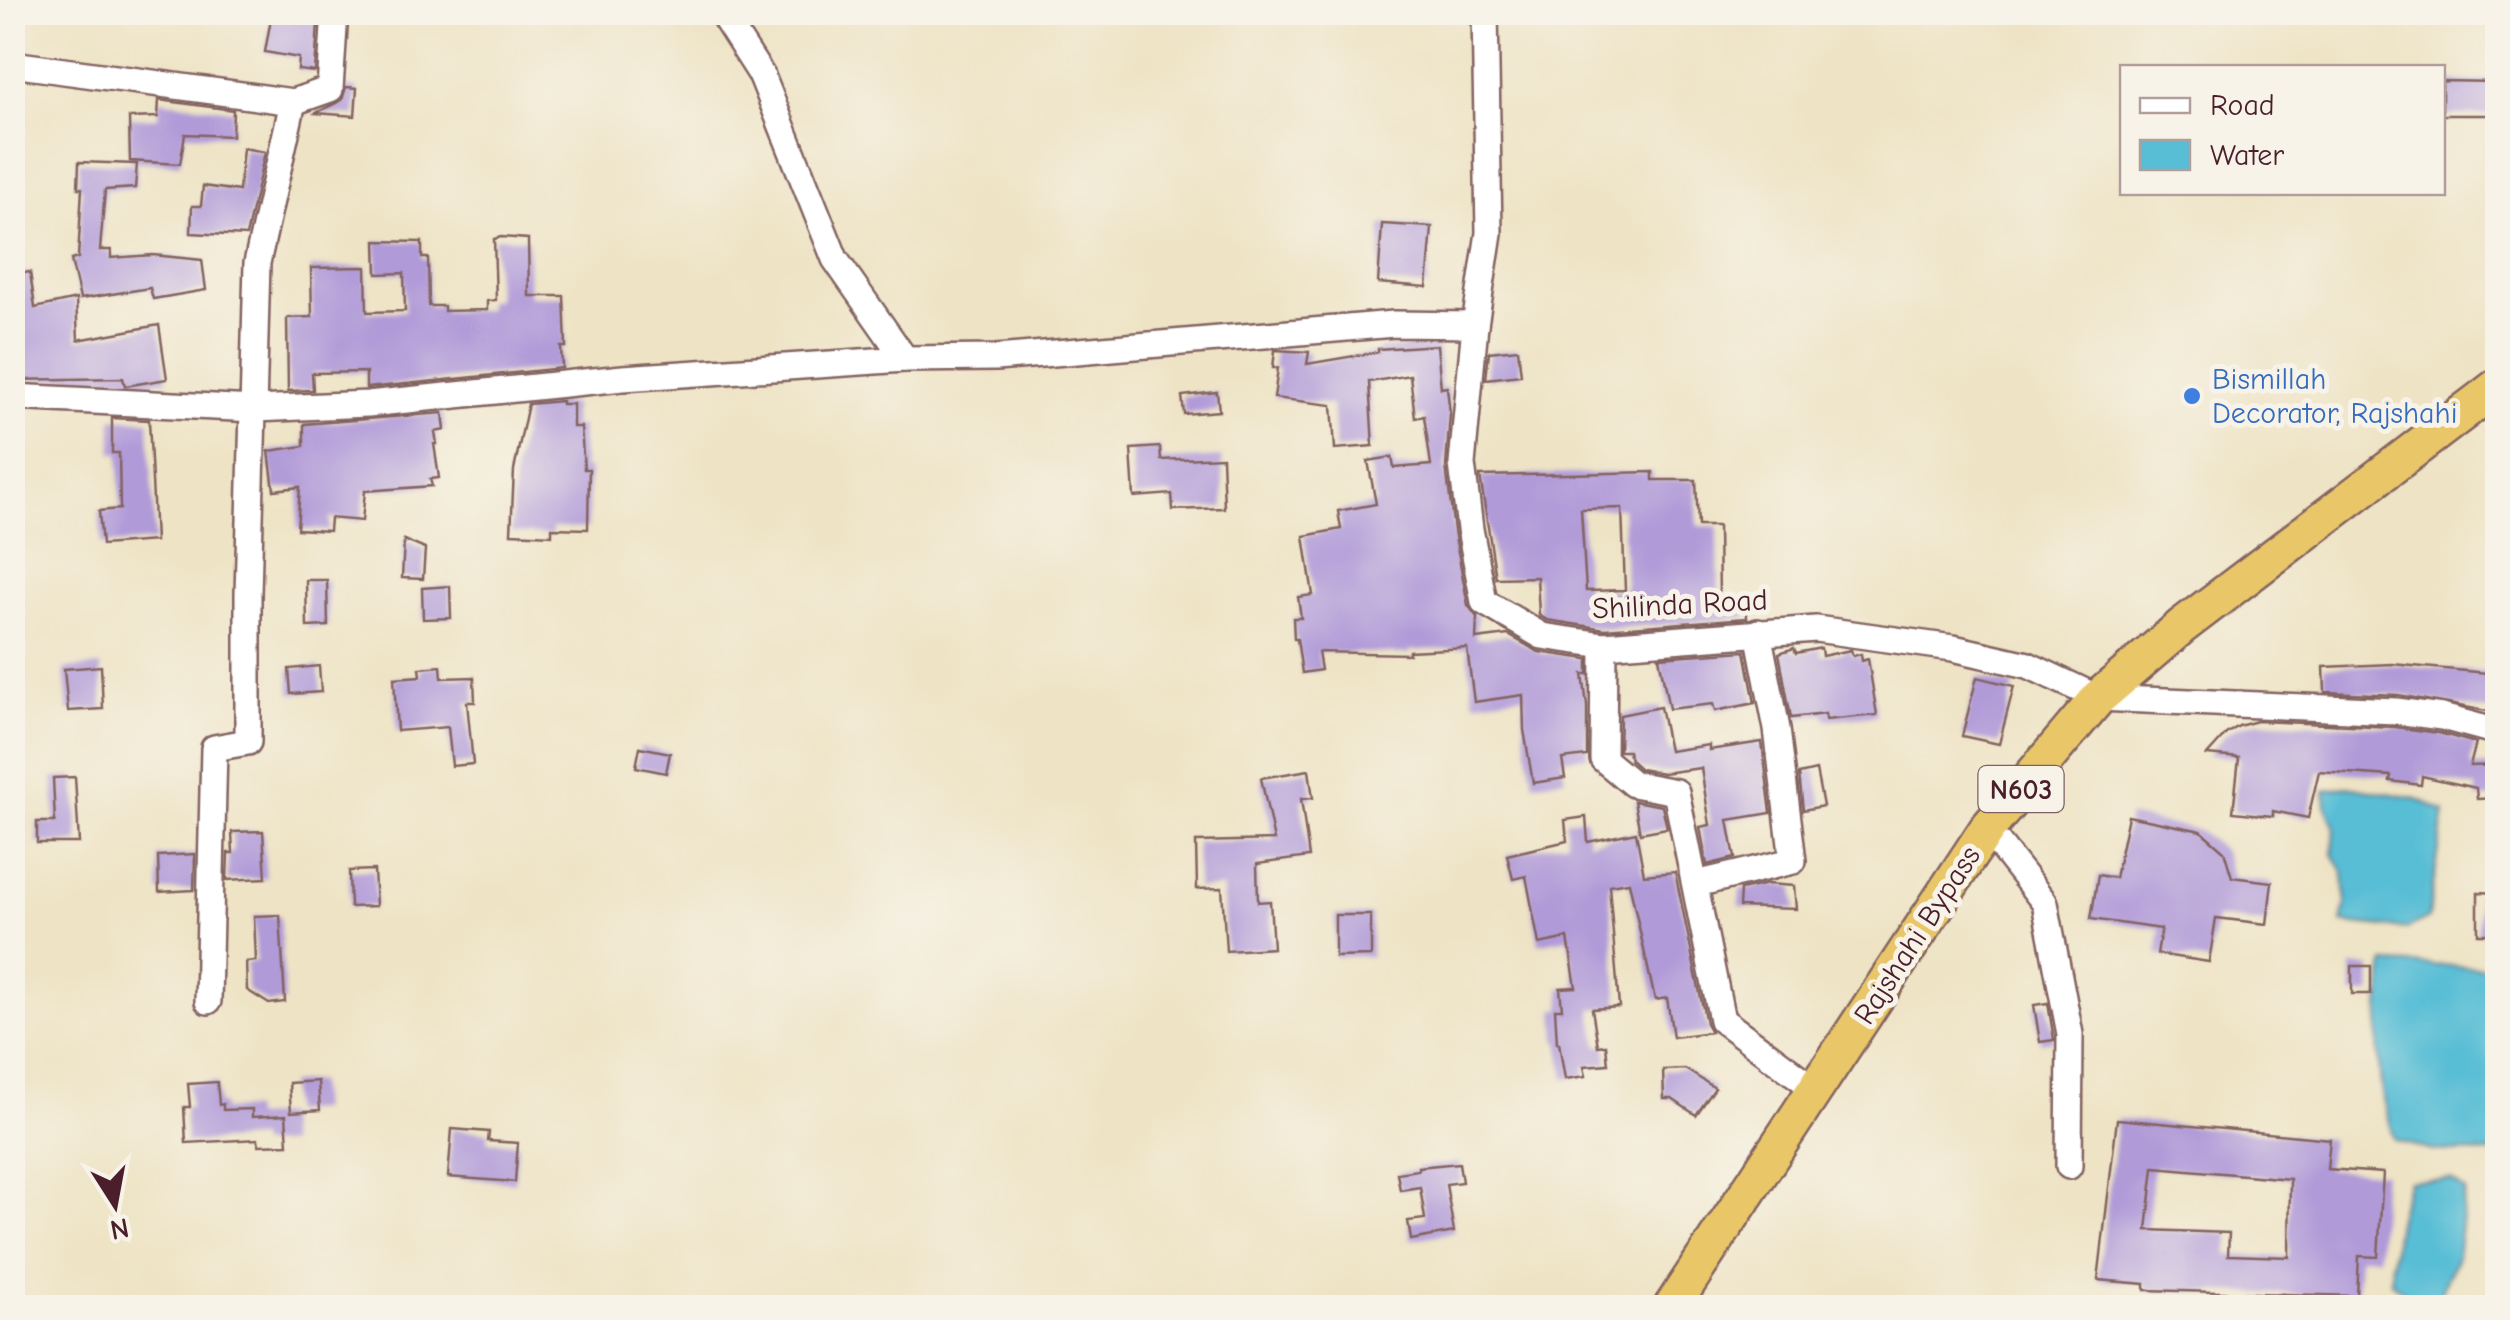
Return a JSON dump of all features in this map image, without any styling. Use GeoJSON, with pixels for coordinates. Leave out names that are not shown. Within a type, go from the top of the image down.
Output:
{"type":"FeatureCollection","features":[{"type":"Feature","properties":{"kind":"highway","name":"Rajshahi Bypass"},"geometry":{"type":"LineString","coordinates":[[1672,1308],[1987,829],[2098,698],[2182,626],[2498,386]]}},
{"type":"Feature","properties":{"kind":"street"},"geometry":{"type":"LineString","coordinates":[[12,64],[294,102],[330,89],[334,12]]}},
{"type":"Feature","properties":{"kind":"street"},"geometry":{"type":"LineString","coordinates":[[721,12],[762,76],[835,259],[906,359]]}},
{"type":"Feature","properties":{"kind":"street"},"geometry":{"type":"LineString","coordinates":[[12,397],[255,409],[368,404],[623,378],[906,359],[1015,357],[1394,324],[1475,325],[1489,233],[1484,12]]}},
{"type":"Feature","properties":{"kind":"street"},"geometry":{"type":"LineString","coordinates":[[208,1001],[214,748],[248,742],[257,263],[294,102]]}},
{"type":"Feature","properties":{"kind":"street","name":"Shilinda Road"},"geometry":{"type":"LineString","coordinates":[[1475,325],[1462,464],[1484,602],[1542,636],[1604,646],[1816,629],[1953,648],[2028,665],[2098,698]]}},
{"type":"Feature","properties":{"kind":"street"},"geometry":{"type":"LineString","coordinates":[[1696,884],[1793,860],[1776,729],[1758,632]]}},
{"type":"Feature","properties":{"kind":"street"},"geometry":{"type":"LineString","coordinates":[[1604,646],[1603,758],[1633,784],[1676,792],[1722,1020],[1815,1089]]}},
{"type":"Feature","properties":{"kind":"street"},"geometry":{"type":"LineString","coordinates":[[2098,698],[2396,711],[2442,717],[2498,732]]}},
{"type":"Feature","properties":{"kind":"street"},"geometry":{"type":"LineString","coordinates":[[1987,829],[2045,903],[2070,1034],[2069,1166]]}},
{"type":"Feature","properties":{"kind":"water"},"geometry":{"type":"Polygon","coordinates":[[[2347,786],[2415,798],[2445,812],[2428,918],[2407,929],[2342,923],[2346,905],[2344,873],[2333,854],[2335,826],[2326,806],[2325,791],[2347,786]]]}},
{"type":"Feature","properties":{"kind":"water"},"geometry":{"type":"Polygon","coordinates":[[[2385,963],[2497,968],[2498,1144],[2490,1153],[2433,1151],[2395,1140],[2380,1075],[2380,1007],[2385,963]]]}},
{"type":"Feature","properties":{"kind":"water"},"geometry":{"type":"Polygon","coordinates":[[[2451,1180],[2465,1191],[2457,1257],[2438,1298],[2409,1295],[2391,1282],[2396,1230],[2409,1181],[2451,1180]]]}},
{"type":"Feature","properties":{"kind":"building"},"geometry":{"type":"Polygon","coordinates":[[[271,18],[318,21],[315,72],[298,70],[299,58],[265,52],[271,18]]]}},
{"type":"Feature","properties":{"kind":"building"},"geometry":{"type":"Polygon","coordinates":[[[2445,81],[2498,82],[2498,115],[2445,115],[2445,81]]]}},
{"type":"Feature","properties":{"kind":"building"},"geometry":{"type":"Polygon","coordinates":[[[346,87],[357,88],[355,116],[316,113],[342,100],[346,87]]]}},
{"type":"Feature","properties":{"kind":"building"},"geometry":{"type":"Polygon","coordinates":[[[159,100],[233,110],[232,136],[185,134],[180,164],[130,161],[129,118],[158,117],[159,100]]]}},
{"type":"Feature","properties":{"kind":"building"},"geometry":{"type":"Polygon","coordinates":[[[243,148],[265,152],[246,236],[191,233],[192,206],[201,206],[203,186],[239,191],[243,148]]]}},
{"type":"Feature","properties":{"kind":"building"},"geometry":{"type":"Polygon","coordinates":[[[79,162],[137,164],[135,188],[105,190],[100,250],[111,250],[111,258],[153,255],[202,260],[206,290],[153,299],[150,288],[80,299],[71,260],[78,258],[82,188],[78,188],[79,162]]]}},
{"type":"Feature","properties":{"kind":"building"},"geometry":{"type":"Polygon","coordinates":[[[1382,224],[1432,227],[1427,287],[1378,283],[1382,224]]]}},
{"type":"Feature","properties":{"kind":"building"},"geometry":{"type":"Polygon","coordinates":[[[494,239],[528,239],[529,296],[564,296],[566,347],[561,347],[562,368],[366,388],[366,372],[312,373],[313,390],[288,391],[287,318],[312,317],[311,268],[366,267],[367,312],[405,311],[404,273],[377,274],[376,241],[422,242],[422,258],[428,258],[429,306],[444,306],[444,311],[487,310],[487,301],[496,300],[494,239]]]}},
{"type":"Feature","properties":{"kind":"building"},"geometry":{"type":"Polygon","coordinates":[[[30,272],[35,308],[76,299],[78,340],[159,325],[167,379],[125,386],[123,378],[12,380],[12,275],[30,272]]]}},
{"type":"Feature","properties":{"kind":"building"},"geometry":{"type":"Polygon","coordinates":[[[1437,345],[1441,388],[1447,387],[1450,414],[1446,466],[1454,531],[1468,605],[1477,617],[1476,639],[1508,635],[1539,652],[1588,659],[1588,674],[1583,674],[1587,756],[1562,759],[1565,778],[1533,783],[1523,695],[1474,702],[1467,648],[1409,654],[1318,652],[1321,670],[1302,673],[1293,618],[1301,618],[1298,597],[1313,595],[1304,536],[1341,529],[1338,511],[1376,504],[1368,461],[1392,457],[1394,468],[1431,465],[1424,416],[1415,418],[1410,375],[1369,382],[1373,446],[1335,449],[1332,405],[1274,398],[1278,368],[1273,368],[1275,350],[1309,352],[1307,364],[1378,349],[1437,345]]]}},
{"type":"Feature","properties":{"kind":"building"},"geometry":{"type":"Polygon","coordinates":[[[1518,349],[1521,375],[1486,379],[1489,352],[1518,349]]]}},
{"type":"Feature","properties":{"kind":"building"},"geometry":{"type":"Polygon","coordinates":[[[1217,392],[1219,411],[1184,414],[1182,396],[1217,392]]]}},
{"type":"Feature","properties":{"kind":"building"},"geometry":{"type":"Polygon","coordinates":[[[528,404],[573,404],[573,427],[581,427],[584,469],[589,469],[588,529],[552,528],[552,535],[511,533],[514,470],[528,404]]]}},
{"type":"Feature","properties":{"kind":"building"},"geometry":{"type":"Polygon","coordinates":[[[443,413],[445,430],[435,432],[434,444],[439,478],[430,479],[432,486],[365,491],[362,521],[330,518],[329,531],[297,529],[300,487],[274,490],[269,451],[304,446],[304,424],[443,413]]]}},
{"type":"Feature","properties":{"kind":"building"},"geometry":{"type":"Polygon","coordinates":[[[112,418],[149,420],[155,541],[102,545],[99,511],[120,509],[119,453],[112,453],[112,418]]]}},
{"type":"Feature","properties":{"kind":"building"},"geometry":{"type":"Polygon","coordinates":[[[1160,447],[1161,460],[1222,457],[1224,508],[1173,510],[1172,494],[1134,497],[1131,449],[1160,447]]]}},
{"type":"Feature","properties":{"kind":"building"},"geometry":{"type":"Polygon","coordinates":[[[1653,472],[1653,480],[1696,480],[1698,526],[1718,526],[1719,599],[1746,599],[1747,618],[1605,629],[1547,620],[1539,615],[1537,577],[1496,578],[1480,476],[1653,472]],[[1622,508],[1581,509],[1586,591],[1625,590],[1622,508]]]}},
{"type":"Feature","properties":{"kind":"building"},"geometry":{"type":"Polygon","coordinates":[[[404,540],[425,549],[423,579],[402,578],[404,540]]]}},
{"type":"Feature","properties":{"kind":"building"},"geometry":{"type":"Polygon","coordinates":[[[306,580],[327,580],[328,626],[307,627],[306,580]]]}},
{"type":"Feature","properties":{"kind":"building"},"geometry":{"type":"Polygon","coordinates":[[[450,586],[451,618],[423,619],[422,588],[450,586]]]}},
{"type":"Feature","properties":{"kind":"building"},"geometry":{"type":"Polygon","coordinates":[[[1794,648],[1796,653],[1821,648],[1822,656],[1851,650],[1853,656],[1861,654],[1862,661],[1868,659],[1877,715],[1826,720],[1825,714],[1791,718],[1779,653],[1794,648]]]}},
{"type":"Feature","properties":{"kind":"building"},"geometry":{"type":"Polygon","coordinates":[[[1745,651],[1755,703],[1715,711],[1713,704],[1669,709],[1659,657],[1745,651]]]}},
{"type":"Feature","properties":{"kind":"building"},"geometry":{"type":"Polygon","coordinates":[[[2392,664],[2488,673],[2487,677],[2498,678],[2498,713],[2398,695],[2325,692],[2324,667],[2392,664]]]}},
{"type":"Feature","properties":{"kind":"building"},"geometry":{"type":"Polygon","coordinates":[[[101,666],[103,709],[68,711],[64,669],[101,666]]]}},
{"type":"Feature","properties":{"kind":"building"},"geometry":{"type":"Polygon","coordinates":[[[319,666],[321,692],[291,694],[289,669],[319,666]]]}},
{"type":"Feature","properties":{"kind":"building"},"geometry":{"type":"Polygon","coordinates":[[[441,666],[442,678],[474,677],[475,702],[467,702],[473,764],[452,766],[448,727],[397,731],[394,678],[421,676],[420,668],[441,666]]]}},
{"type":"Feature","properties":{"kind":"building"},"geometry":{"type":"Polygon","coordinates":[[[1977,677],[2014,686],[1999,744],[1962,736],[1977,677]]]}},
{"type":"Feature","properties":{"kind":"building"},"geometry":{"type":"Polygon","coordinates":[[[1660,707],[1669,751],[1762,742],[1771,813],[1728,820],[1735,858],[1707,865],[1700,827],[1710,825],[1701,768],[1663,773],[1640,769],[1630,760],[1628,751],[1619,751],[1620,715],[1660,707]]]}},
{"type":"Feature","properties":{"kind":"building"},"geometry":{"type":"Polygon","coordinates":[[[2257,721],[2395,727],[2476,743],[2470,766],[2498,765],[2498,798],[2477,799],[2476,788],[2422,776],[2421,785],[2390,781],[2391,776],[2319,771],[2308,818],[2273,811],[2273,816],[2233,812],[2239,758],[2207,755],[2226,734],[2257,721]]]}},
{"type":"Feature","properties":{"kind":"building"},"geometry":{"type":"Polygon","coordinates":[[[640,747],[670,753],[666,773],[636,767],[640,747]]]}},
{"type":"Feature","properties":{"kind":"building"},"geometry":{"type":"Polygon","coordinates":[[[1309,770],[1313,798],[1301,799],[1309,857],[1257,864],[1258,902],[1270,901],[1273,948],[1226,951],[1222,888],[1197,889],[1196,842],[1274,840],[1261,778],[1309,770]]]}},
{"type":"Feature","properties":{"kind":"building"},"geometry":{"type":"Polygon","coordinates":[[[1816,770],[1823,806],[1803,810],[1799,774],[1816,770]]]}},
{"type":"Feature","properties":{"kind":"building"},"geometry":{"type":"Polygon","coordinates":[[[75,777],[79,843],[37,843],[37,822],[55,822],[53,778],[75,777]]]}},
{"type":"Feature","properties":{"kind":"building"},"geometry":{"type":"Polygon","coordinates":[[[1634,801],[1662,806],[1667,828],[1640,833],[1634,801]]]}},
{"type":"Feature","properties":{"kind":"building"},"geometry":{"type":"Polygon","coordinates":[[[2128,816],[2201,831],[2224,851],[2232,877],[2272,882],[2267,924],[2216,918],[2209,962],[2157,954],[2161,929],[2091,919],[2098,875],[2115,878],[2128,816]]]}},
{"type":"Feature","properties":{"kind":"building"},"geometry":{"type":"Polygon","coordinates":[[[1586,817],[1588,842],[1636,832],[1644,875],[1675,872],[1711,1032],[1673,1037],[1667,998],[1655,1000],[1629,882],[1609,885],[1619,1007],[1592,1009],[1598,1046],[1606,1045],[1608,1064],[1584,1066],[1586,1076],[1565,1079],[1555,1009],[1562,1009],[1560,988],[1576,987],[1568,938],[1539,944],[1526,876],[1513,879],[1507,855],[1567,841],[1565,820],[1586,817]]]}},
{"type":"Feature","properties":{"kind":"building"},"geometry":{"type":"Polygon","coordinates":[[[263,831],[266,878],[227,880],[228,853],[233,853],[232,832],[263,831]]]}},
{"type":"Feature","properties":{"kind":"building"},"geometry":{"type":"Polygon","coordinates":[[[195,854],[194,890],[159,892],[158,856],[195,854]]]}},
{"type":"Feature","properties":{"kind":"building"},"geometry":{"type":"Polygon","coordinates":[[[374,870],[376,906],[350,907],[349,871],[374,870]]]}},
{"type":"Feature","properties":{"kind":"building"},"geometry":{"type":"Polygon","coordinates":[[[1767,884],[1794,886],[1796,909],[1739,907],[1740,890],[1767,884]]]}},
{"type":"Feature","properties":{"kind":"building"},"geometry":{"type":"Polygon","coordinates":[[[2478,892],[2498,893],[2498,934],[2478,934],[2478,892]]]}},
{"type":"Feature","properties":{"kind":"building"},"geometry":{"type":"Polygon","coordinates":[[[280,915],[285,1002],[269,1004],[247,990],[246,962],[256,961],[254,916],[280,915]]]}},
{"type":"Feature","properties":{"kind":"building"},"geometry":{"type":"Polygon","coordinates":[[[1335,915],[1371,915],[1371,956],[1335,957],[1335,915]]]}},
{"type":"Feature","properties":{"kind":"building"},"geometry":{"type":"Polygon","coordinates":[[[2352,966],[2371,966],[2371,994],[2352,994],[2352,966]]]}},
{"type":"Feature","properties":{"kind":"building"},"geometry":{"type":"Polygon","coordinates":[[[2048,1003],[2054,1040],[2040,1042],[2034,1005],[2048,1003]]]}},
{"type":"Feature","properties":{"kind":"building"},"geometry":{"type":"Polygon","coordinates":[[[1685,1069],[1715,1088],[1696,1115],[1672,1099],[1664,1099],[1663,1070],[1685,1069]]]}},
{"type":"Feature","properties":{"kind":"building"},"geometry":{"type":"Polygon","coordinates":[[[318,1081],[320,1110],[291,1112],[289,1083],[318,1081]]]}},
{"type":"Feature","properties":{"kind":"building"},"geometry":{"type":"Polygon","coordinates":[[[217,1082],[223,1110],[252,1109],[252,1117],[286,1115],[288,1144],[259,1145],[258,1139],[186,1143],[184,1107],[190,1107],[188,1084],[217,1082]]]}},
{"type":"Feature","properties":{"kind":"building"},"geometry":{"type":"Polygon","coordinates":[[[2117,1119],[2330,1139],[2327,1169],[2383,1173],[2378,1257],[2359,1256],[2357,1296],[2145,1290],[2145,1284],[2098,1280],[2117,1119]],[[2154,1167],[2147,1230],[2229,1233],[2228,1255],[2289,1257],[2290,1179],[2154,1167]]]}},
{"type":"Feature","properties":{"kind":"building"},"geometry":{"type":"Polygon","coordinates":[[[452,1129],[489,1132],[488,1141],[518,1143],[515,1182],[448,1177],[452,1129]]]}},
{"type":"Feature","properties":{"kind":"building"},"geometry":{"type":"Polygon","coordinates":[[[1459,1163],[1462,1182],[1446,1184],[1454,1232],[1411,1240],[1408,1221],[1425,1219],[1420,1187],[1400,1190],[1397,1173],[1459,1163]]]}},
{"type":"Feature","properties":{"kind":"place","name":"Bismillah Decorator, Rajshahi"},"geometry":{"type":"Point","coordinates":[2192,396]}}]}
